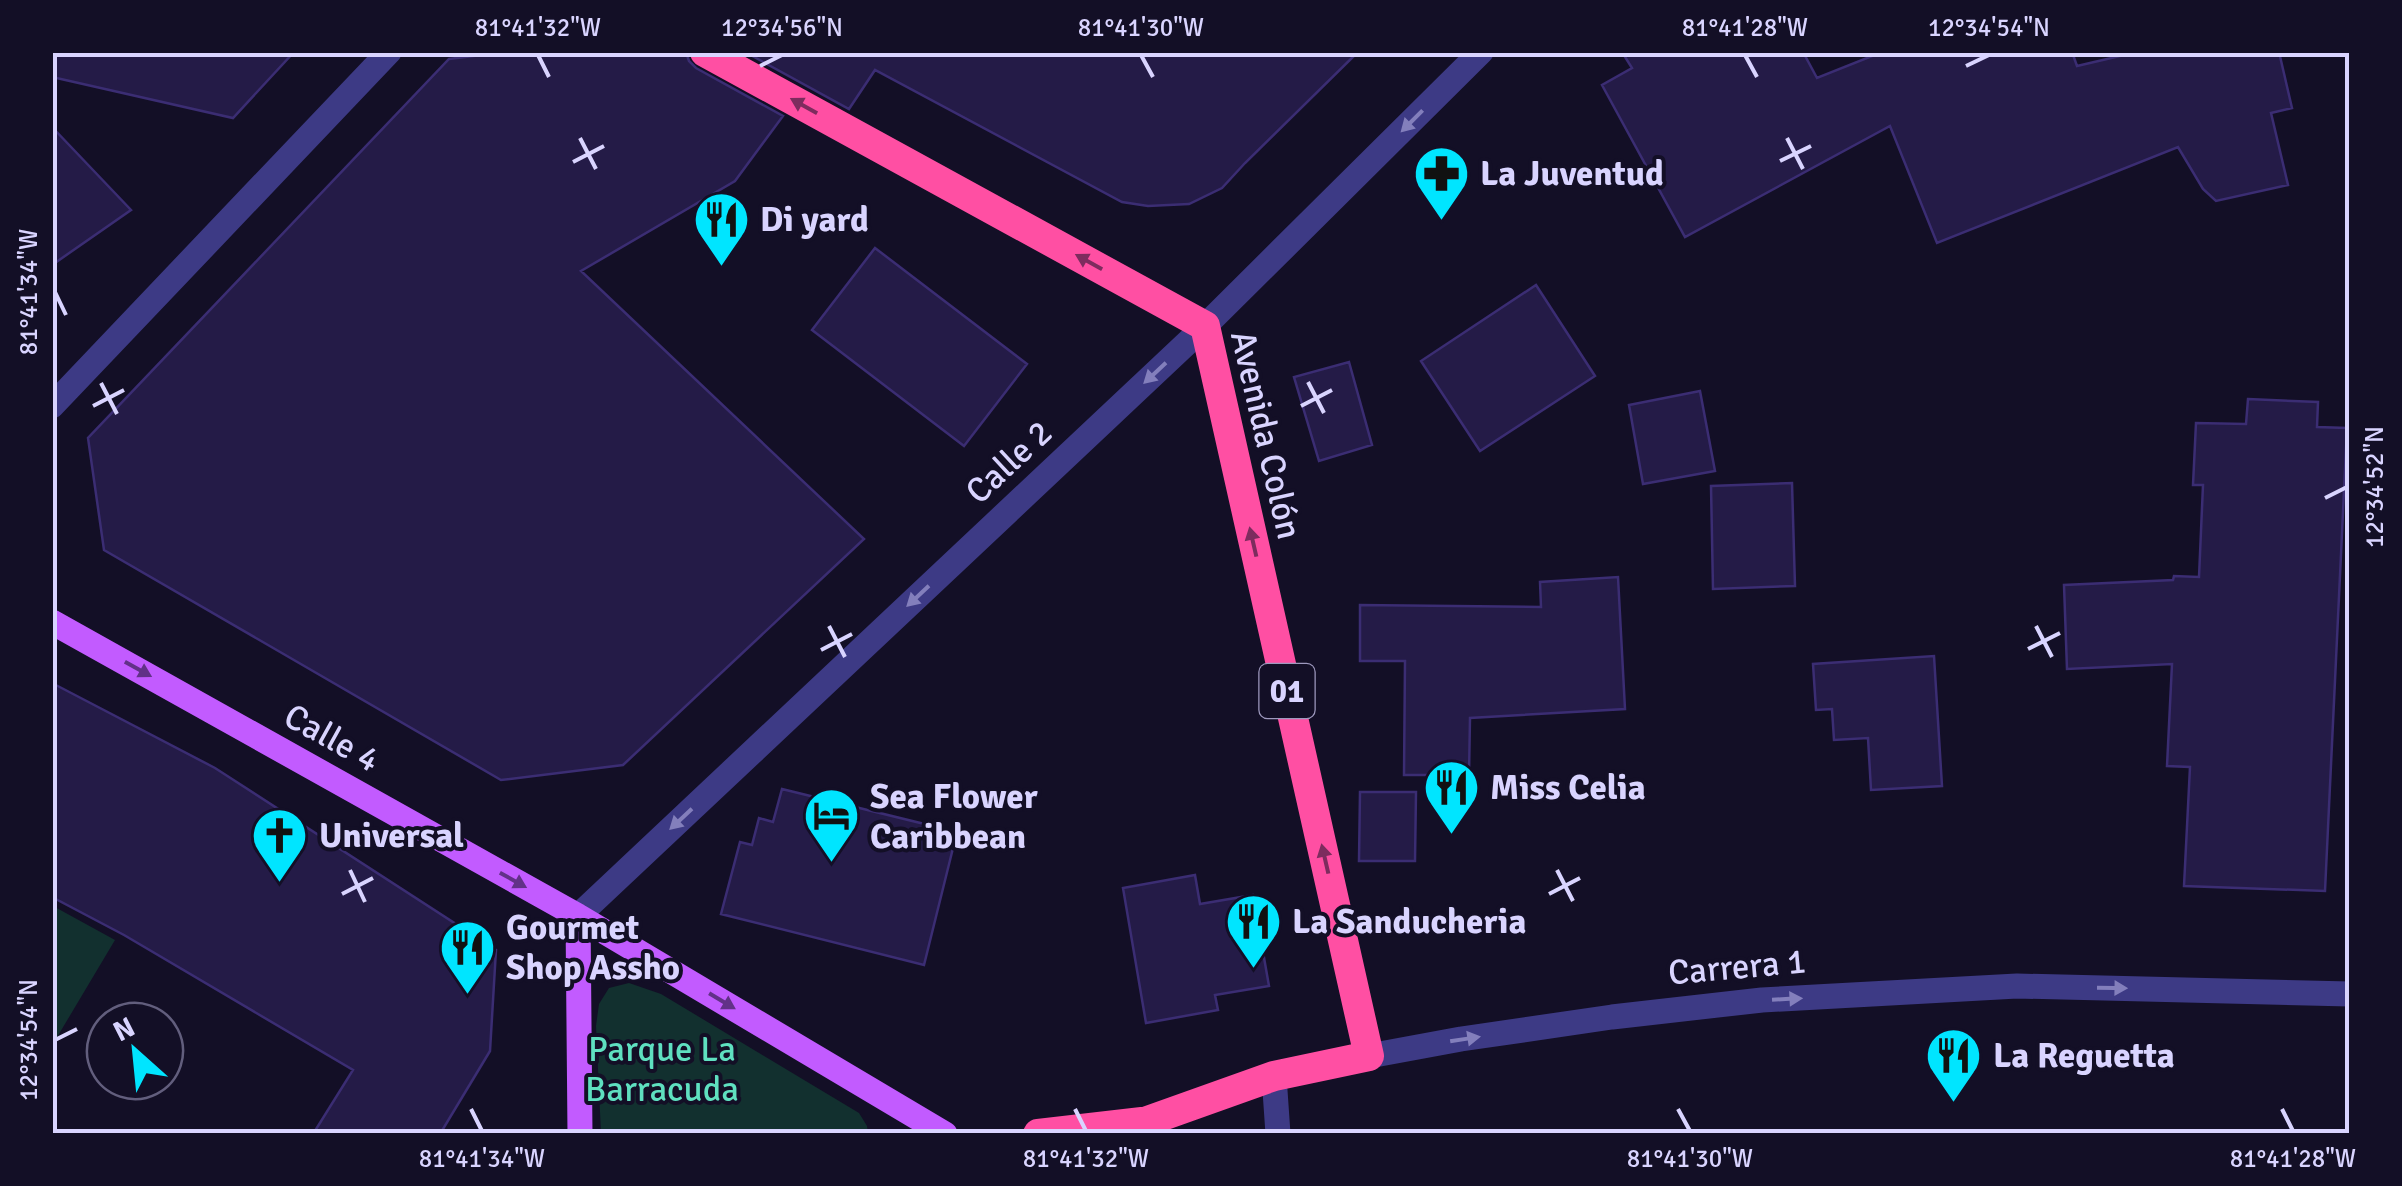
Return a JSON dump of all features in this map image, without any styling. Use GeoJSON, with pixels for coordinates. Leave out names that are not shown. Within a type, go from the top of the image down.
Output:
{"type":"FeatureCollection","features":[{"type":"Feature","properties":{"kind":"highway","name":"Avenida Colón"},"geometry":{"type":"LineString","coordinates":[[705,52],[1205,326],[1369,1056]]}},
{"type":"Feature","properties":{"kind":"highway","name":"Carrera 1"},"geometry":{"type":"LineString","coordinates":[[1038,1134],[1133,1128],[1274,1076],[1369,1056]]}},
{"type":"Feature","properties":{"kind":"main road","name":"Calle 4"},"geometry":{"type":"LineString","coordinates":[[52,622],[578,916],[945,1134]]}},
{"type":"Feature","properties":{"kind":"main road"},"geometry":{"type":"LineString","coordinates":[[578,916],[580,1134]]}},
{"type":"Feature","properties":{"kind":"street"},"geometry":{"type":"LineString","coordinates":[[52,406],[390,52]]}},
{"type":"Feature","properties":{"kind":"street","name":"Calle 2"},"geometry":{"type":"LineString","coordinates":[[578,916],[1205,326],[1481,52]]}},
{"type":"Feature","properties":{"kind":"street","name":"Carrera 1"},"geometry":{"type":"LineString","coordinates":[[1369,1056],[1612,1017],[1762,1000],[2016,986],[2350,994]]}},
{"type":"Feature","properties":{"kind":"street"},"geometry":{"type":"LineString","coordinates":[[1274,1076],[1278,1134]]}},
{"type":"Feature","properties":{"kind":"green space"},"geometry":{"type":"Polygon","coordinates":[[[53,906],[115,940],[53,1044],[53,906]]]}},
{"type":"Feature","properties":{"kind":"green space","name":"Parque La Barracuda"},"geometry":{"type":"Polygon","coordinates":[[[629,983],[661,994],[859,1113],[868,1133],[601,1133],[596,1026],[599,1004],[609,988],[629,983]]]}},
{"type":"Feature","properties":{"kind":"building"},"geometry":{"type":"Polygon","coordinates":[[[52,52],[294,52],[233,118],[52,77],[52,52]]]}},
{"type":"Feature","properties":{"kind":"building"},"geometry":{"type":"Polygon","coordinates":[[[506,52],[686,52],[696,68],[783,116],[735,181],[581,271],[864,539],[623,765],[501,780],[104,550],[88,438],[449,59],[506,52]]]}},
{"type":"Feature","properties":{"kind":"building"},"geometry":{"type":"Polygon","coordinates":[[[745,52],[1358,52],[1222,188],[1189,204],[1148,206],[1122,202],[875,70],[849,109],[745,52]]]}},
{"type":"Feature","properties":{"kind":"building"},"geometry":{"type":"Polygon","coordinates":[[[1622,52],[1803,52],[1817,78],[1882,52],[2072,52],[2077,66],[2137,52],[2279,52],[2292,108],[2271,113],[2288,185],[2216,201],[2203,189],[2178,147],[1937,243],[1890,126],[1685,237],[1602,85],[1632,68],[1622,52]]]}},
{"type":"Feature","properties":{"kind":"building"},"geometry":{"type":"Polygon","coordinates":[[[52,127],[131,210],[52,265],[52,127]]]}},
{"type":"Feature","properties":{"kind":"building"},"geometry":{"type":"Polygon","coordinates":[[[875,248],[1027,364],[964,446],[812,330],[875,248]]]}},
{"type":"Feature","properties":{"kind":"building"},"geometry":{"type":"Polygon","coordinates":[[[1536,285],[1595,376],[1480,451],[1421,361],[1536,285]]]}},
{"type":"Feature","properties":{"kind":"building"},"geometry":{"type":"Polygon","coordinates":[[[1349,362],[1372,445],[1319,461],[1294,377],[1349,362]]]}},
{"type":"Feature","properties":{"kind":"building"},"geometry":{"type":"Polygon","coordinates":[[[1700,391],[1715,471],[1643,484],[1629,405],[1700,391]]]}},
{"type":"Feature","properties":{"kind":"building"},"geometry":{"type":"Polygon","coordinates":[[[2248,399],[2318,402],[2317,427],[2347,428],[2325,891],[2184,886],[2190,767],[2167,766],[2172,664],[2067,669],[2064,585],[2199,577],[2203,485],[2193,485],[2196,423],[2246,424],[2248,399]]]}},
{"type":"Feature","properties":{"kind":"building"},"geometry":{"type":"Polygon","coordinates":[[[1792,483],[1795,586],[1713,589],[1711,486],[1792,483]]]}},
{"type":"Feature","properties":{"kind":"building"},"geometry":{"type":"Polygon","coordinates":[[[1618,577],[1625,709],[1470,718],[1469,775],[1404,775],[1405,661],[1360,661],[1360,605],[1541,607],[1540,582],[1618,577]]]}},
{"type":"Feature","properties":{"kind":"building"},"geometry":{"type":"Polygon","coordinates":[[[1934,656],[1942,786],[1871,790],[1868,738],[1834,740],[1832,709],[1816,710],[1813,664],[1934,656]]]}},
{"type":"Feature","properties":{"kind":"building"},"geometry":{"type":"Polygon","coordinates":[[[52,683],[215,768],[496,950],[490,1051],[440,1134],[313,1134],[353,1070],[52,897],[52,683]]]}},
{"type":"Feature","properties":{"kind":"building"},"geometry":{"type":"Polygon","coordinates":[[[782,789],[957,832],[924,965],[721,914],[740,842],[752,845],[759,818],[773,822],[782,789]]]}},
{"type":"Feature","properties":{"kind":"building"},"geometry":{"type":"Polygon","coordinates":[[[1360,792],[1416,792],[1415,861],[1359,861],[1360,792]]]}},
{"type":"Feature","properties":{"kind":"building"},"geometry":{"type":"Polygon","coordinates":[[[1195,875],[1200,904],[1253,895],[1269,986],[1215,995],[1218,1010],[1146,1023],[1123,888],[1195,875]]]}},
{"type":"Feature","properties":{"kind":"place","name":"La Juventud"},"geometry":{"type":"Point","coordinates":[1441,222]}},
{"type":"Feature","properties":{"kind":"place","name":"Di yard"},"geometry":{"type":"Point","coordinates":[721,268]}},
{"type":"Feature","properties":{"kind":"place","name":"Miss Celia"},"geometry":{"type":"Point","coordinates":[1451,836]}},
{"type":"Feature","properties":{"kind":"place","name":"Sea Flower Caribbean"},"geometry":{"type":"Point","coordinates":[831,865]}},
{"type":"Feature","properties":{"kind":"place","name":"Universal"},"geometry":{"type":"Point","coordinates":[280,884]}},
{"type":"Feature","properties":{"kind":"place","name":"La Sanducheria"},"geometry":{"type":"Point","coordinates":[1253,970]}},
{"type":"Feature","properties":{"kind":"place","name":"Gourmet Shop Assho"},"geometry":{"type":"Point","coordinates":[467,996]}},
{"type":"Feature","properties":{"kind":"place","name":"La Reguetta"},"geometry":{"type":"Point","coordinates":[1954,1104]}}]}
